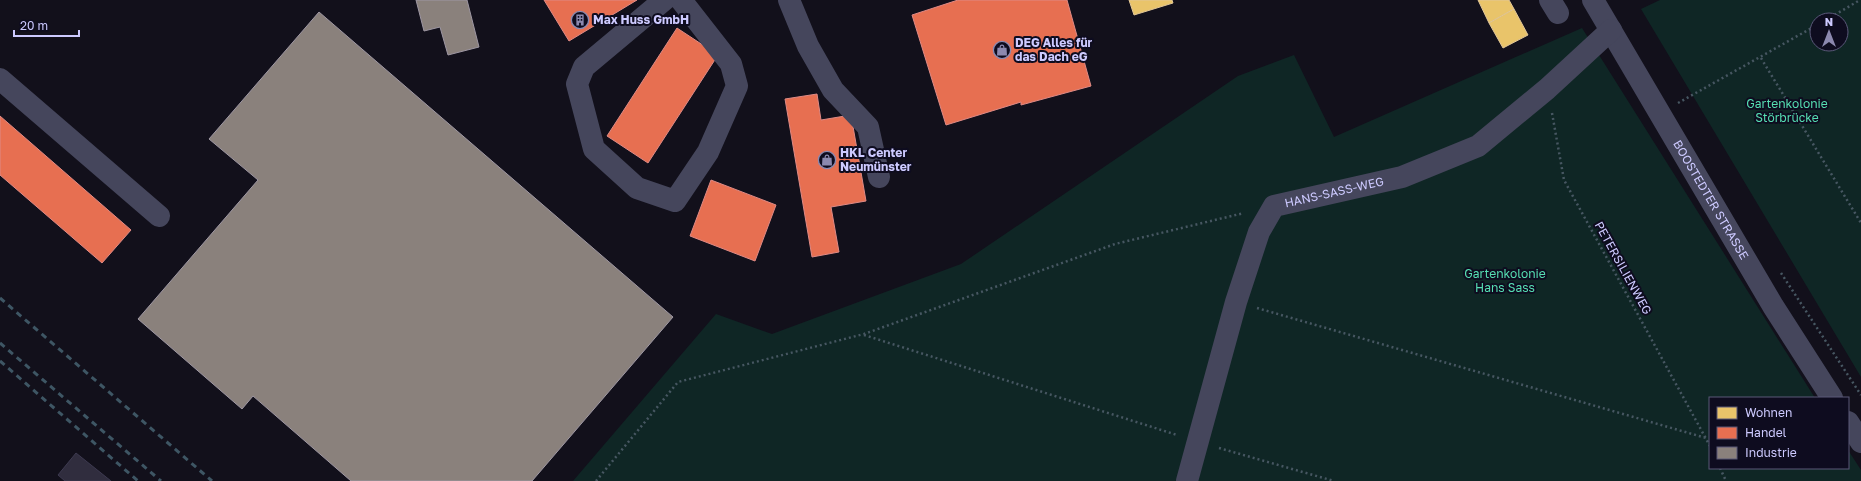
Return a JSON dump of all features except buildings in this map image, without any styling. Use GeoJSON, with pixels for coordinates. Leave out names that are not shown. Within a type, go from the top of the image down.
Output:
{"type":"FeatureCollection","features":[{"type":"Feature","properties":{"kind":"street"},"geometry":{"type":"LineString","coordinates":[[664,0],[584,67],[577,84],[594,149],[637,188],[675,201],[708,152],[738,86],[731,64],[681,0]]}},
{"type":"Feature","properties":{"kind":"street"},"geometry":{"type":"LineString","coordinates":[[789,0],[808,46],[833,90],[868,127],[878,177]]}},
{"type":"Feature","properties":{"kind":"street","name":"BOOSTEDTER STRASSE"},"geometry":{"type":"LineString","coordinates":[[1593,0],[1657,112],[1772,306],[1831,397]]}},
{"type":"Feature","properties":{"kind":"street","name":"HANS-SASS-WEG"},"geometry":{"type":"LineString","coordinates":[[1187,481],[1236,302],[1259,232],[1274,206],[1402,177],[1478,146],[1547,89],[1611,30]]}},
{"type":"Feature","properties":{"kind":"street"},"geometry":{"type":"LineString","coordinates":[[0,79],[160,216]]}},
{"type":"Feature","properties":{"kind":"street"},"geometry":{"type":"LineString","coordinates":[[1849,424],[1861,442]]}},
{"type":"Feature","properties":{"kind":"path"},"geometry":{"type":"LineString","coordinates":[[1840,12],[1860,0]]}},
{"type":"Feature","properties":{"kind":"path"},"geometry":{"type":"LineString","coordinates":[[1657,112],[1679,103],[1809,30]]}},
{"type":"Feature","properties":{"kind":"path"},"geometry":{"type":"LineString","coordinates":[[1761,58],[1861,224]]}},
{"type":"Feature","properties":{"kind":"path","name":"PETERSILIENWEG"},"geometry":{"type":"LineString","coordinates":[[1547,89],[1564,180],[1709,444]]}},
{"type":"Feature","properties":{"kind":"path"},"geometry":{"type":"LineString","coordinates":[[1675,96],[1679,103]]}},
{"type":"Feature","properties":{"kind":"path"},"geometry":{"type":"LineString","coordinates":[[596,481],[678,382],[864,334],[1115,244],[1274,206]]}},
{"type":"Feature","properties":{"kind":"path"},"geometry":{"type":"LineString","coordinates":[[1779,269],[1861,395]]}},
{"type":"Feature","properties":{"kind":"path"},"geometry":{"type":"LineString","coordinates":[[1236,302],[1706,438]]}},
{"type":"Feature","properties":{"kind":"path"},"geometry":{"type":"LineString","coordinates":[[864,334],[1197,442],[1334,481]]}},
{"type":"Feature","properties":{"kind":"path"},"geometry":{"type":"LineString","coordinates":[[1720,469],[1726,481]]}},
{"type":"Feature","properties":{"kind":"green space","name":"Gartenkolonie Störbrücke"},"geometry":{"type":"Polygon","coordinates":[[[1660,0],[1861,0],[1861,377],[1641,9],[1660,0]]]}},
{"type":"Feature","properties":{"kind":"green space","name":"Gartenkolonie Hans Sass"},"geometry":{"type":"Polygon","coordinates":[[[1582,28],[1814,397],[1709,397],[1709,469],[1849,469],[1849,452],[1861,470],[1861,481],[573,481],[716,314],[772,334],[961,264],[1238,76],[1294,55],[1334,137],[1582,28]]]}},
{"type":"Feature","properties":{"kind":"railway"},"geometry":{"type":"LineString","coordinates":[[0,298],[212,481]]}},
{"type":"Feature","properties":{"kind":"railway"},"geometry":{"type":"LineString","coordinates":[[0,343],[161,481]]}},
{"type":"Feature","properties":{"kind":"railway"},"geometry":{"type":"LineString","coordinates":[[0,361],[138,481]]}},
{"type":"Feature","properties":{"kind":"place","name":"Max Huss GmbH"},"geometry":{"type":"Point","coordinates":[580,20]}},
{"type":"Feature","properties":{"kind":"place","name":"DEG Alles für das Dach eG"},"geometry":{"type":"Point","coordinates":[1002,50]}},
{"type":"Feature","properties":{"kind":"place","name":"HKL Center Neumünster"},"geometry":{"type":"Point","coordinates":[827,160]}}]}
